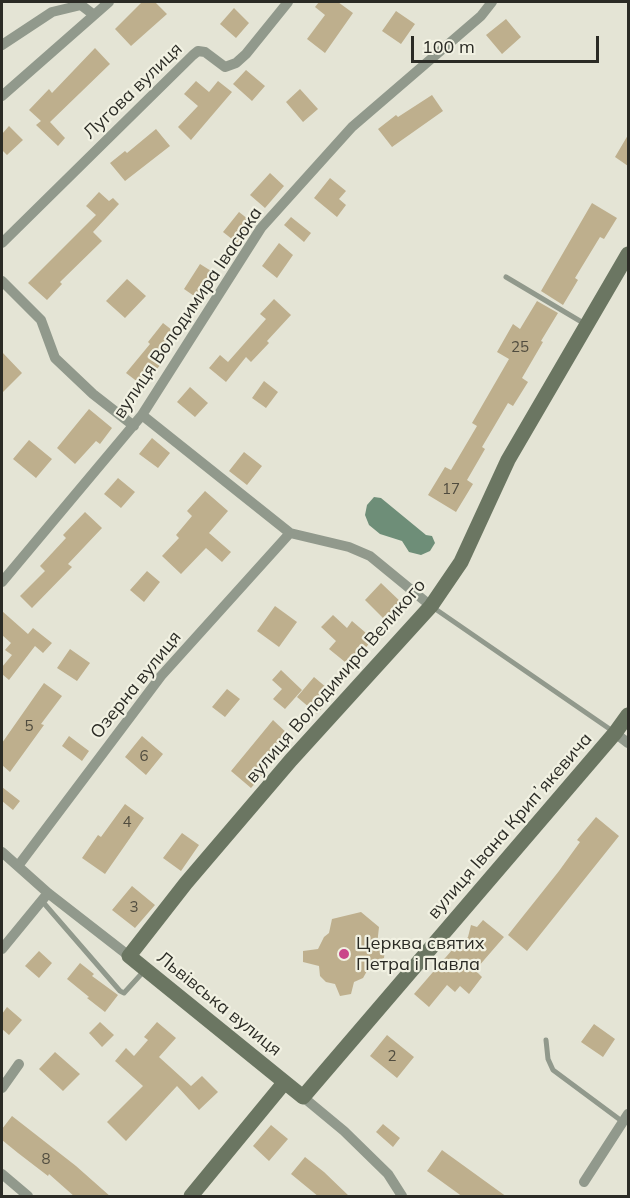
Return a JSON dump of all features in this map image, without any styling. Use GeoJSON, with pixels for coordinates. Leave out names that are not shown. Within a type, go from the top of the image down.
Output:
{"type":"FeatureCollection","features":[{"type":"Feature","properties":{"kind":"street"},"geometry":{"type":"LineString","coordinates":[[2,96],[109,2]]}},
{"type":"Feature","properties":{"kind":"street","name":"Лугова вулиця"},"geometry":{"type":"LineString","coordinates":[[2,243],[193,55],[198,51],[205,52],[225,67],[236,63],[288,2]]}},
{"type":"Feature","properties":{"kind":"street","name":"вулиця Володимира Івасюка"},"geometry":{"type":"LineString","coordinates":[[2,582],[134,426],[261,228],[352,127],[481,16],[492,2]]}},
{"type":"Feature","properties":{"kind":"street"},"geometry":{"type":"LineString","coordinates":[[2,45],[52,12],[81,5],[94,15]]}},
{"type":"Feature","properties":{"kind":"street","name":"вулиця Володимира Великого"},"geometry":{"type":"LineString","coordinates":[[129,956],[186,883],[284,768],[431,606],[461,562],[508,460],[628,254]]}},
{"type":"Feature","properties":{"kind":"street"},"geometry":{"type":"LineString","coordinates":[[2,281],[41,320],[55,358],[93,394],[134,426]]}},
{"type":"Feature","properties":{"kind":"street"},"geometry":{"type":"LineString","coordinates":[[142,415],[290,532],[349,547],[370,556],[431,606]]}},
{"type":"Feature","properties":{"kind":"street","name":"Озерна вулиця"},"geometry":{"type":"LineString","coordinates":[[18,866],[161,676],[290,532]]}},
{"type":"Feature","properties":{"kind":"street","name":"вулиця Івана Крипʼякевича"},"geometry":{"type":"LineString","coordinates":[[303,1097],[628,715]]}},
{"type":"Feature","properties":{"kind":"street"},"geometry":{"type":"LineString","coordinates":[[615,733],[628,743]]}},
{"type":"Feature","properties":{"kind":"street","name":"Львівська вулиця"},"geometry":{"type":"LineString","coordinates":[[2,852],[18,866],[45,897],[146,969],[344,1131],[388,1174],[402,1197]]}},
{"type":"Feature","properties":{"kind":"street"},"geometry":{"type":"LineString","coordinates":[[2,949],[45,897]]}},
{"type":"Feature","properties":{"kind":"street"},"geometry":{"type":"LineString","coordinates":[[2,1088],[19,1064]]}},
{"type":"Feature","properties":{"kind":"street"},"geometry":{"type":"LineString","coordinates":[[191,1197],[285,1083]]}},
{"type":"Feature","properties":{"kind":"street"},"geometry":{"type":"LineString","coordinates":[[584,1182],[626,1118]]}},
{"type":"Feature","properties":{"kind":"street"},"geometry":{"type":"LineString","coordinates":[[2,1174],[28,1197]]}},
{"type":"Feature","properties":{"kind":"lane"},"geometry":{"type":"LineString","coordinates":[[506,277],[586,325]]}},
{"type":"Feature","properties":{"kind":"lane"},"geometry":{"type":"LineString","coordinates":[[431,606],[615,733]]}},
{"type":"Feature","properties":{"kind":"lane"},"geometry":{"type":"LineString","coordinates":[[45,897],[120,991],[124,993],[146,969]]}},
{"type":"Feature","properties":{"kind":"lane"},"geometry":{"type":"LineString","coordinates":[[546,1040],[548,1059],[553,1070],[626,1118]]}},
{"type":"Feature","properties":{"kind":"shaded area"},"geometry":{"type":"Polygon","coordinates":[[[374,497],[381,498],[426,535],[432,536],[435,543],[430,551],[421,555],[409,552],[402,541],[380,534],[369,525],[365,515],[367,505],[374,497]]]}},
{"type":"Feature","properties":{"kind":"building"},"geometry":{"type":"Polygon","coordinates":[[[142,2],[155,2],[167,14],[131,46],[115,29],[142,2]]]}},
{"type":"Feature","properties":{"kind":"building"},"geometry":{"type":"Polygon","coordinates":[[[319,2],[338,2],[353,13],[325,53],[307,39],[325,15],[315,7],[319,2]]]}},
{"type":"Feature","properties":{"kind":"building"},"geometry":{"type":"Polygon","coordinates":[[[234,8],[249,23],[236,38],[220,24],[234,8]]]}},
{"type":"Feature","properties":{"kind":"building"},"geometry":{"type":"Polygon","coordinates":[[[396,11],[415,24],[401,44],[382,31],[396,11]]]}},
{"type":"Feature","properties":{"kind":"building"},"geometry":{"type":"Polygon","coordinates":[[[506,19],[521,37],[502,54],[486,35],[506,19]]]}},
{"type":"Feature","properties":{"kind":"building"},"geometry":{"type":"Polygon","coordinates":[[[95,48],[110,64],[50,122],[65,138],[58,146],[36,125],[41,121],[29,110],[49,89],[52,93],[95,48]]]}},
{"type":"Feature","properties":{"kind":"building"},"geometry":{"type":"Polygon","coordinates":[[[246,70],[265,86],[252,101],[233,84],[246,70]]]}},
{"type":"Feature","properties":{"kind":"building"},"geometry":{"type":"Polygon","coordinates":[[[196,81],[209,92],[218,81],[232,92],[191,140],[178,127],[198,106],[184,94],[196,81]]]}},
{"type":"Feature","properties":{"kind":"building"},"geometry":{"type":"Polygon","coordinates":[[[300,89],[318,109],[303,122],[286,102],[300,89]]]}},
{"type":"Feature","properties":{"kind":"building"},"geometry":{"type":"Polygon","coordinates":[[[432,95],[443,111],[392,147],[378,129],[396,115],[398,117],[432,95]]]}},
{"type":"Feature","properties":{"kind":"building"},"geometry":{"type":"Polygon","coordinates":[[[9,126],[23,140],[7,155],[2,150],[2,134],[9,126]]]}},
{"type":"Feature","properties":{"kind":"building"},"geometry":{"type":"Polygon","coordinates":[[[156,129],[170,146],[125,181],[110,163],[125,151],[127,153],[156,129]]]}},
{"type":"Feature","properties":{"kind":"building"},"geometry":{"type":"Polygon","coordinates":[[[628,135],[628,166],[615,157],[628,135]]]}},
{"type":"Feature","properties":{"kind":"building"},"geometry":{"type":"Polygon","coordinates":[[[270,173],[284,186],[265,208],[250,195],[270,173]]]}},
{"type":"Feature","properties":{"kind":"building"},"geometry":{"type":"Polygon","coordinates":[[[330,178],[346,191],[339,199],[346,205],[337,217],[314,198],[330,178]]]}},
{"type":"Feature","properties":{"kind":"building"},"geometry":{"type":"Polygon","coordinates":[[[99,192],[109,201],[113,198],[119,204],[93,232],[102,241],[60,282],[62,284],[47,300],[28,283],[96,215],[86,206],[99,192]]]}},
{"type":"Feature","properties":{"kind":"building"},"geometry":{"type":"Polygon","coordinates":[[[592,203],[617,218],[604,239],[600,237],[575,278],[578,280],[563,305],[541,291],[592,203]]]}},
{"type":"Feature","properties":{"kind":"building"},"geometry":{"type":"Polygon","coordinates":[[[239,212],[253,223],[237,243],[223,232],[239,212]]]}},
{"type":"Feature","properties":{"kind":"building"},"geometry":{"type":"Polygon","coordinates":[[[291,217],[311,233],[304,242],[284,225],[291,217]]]}},
{"type":"Feature","properties":{"kind":"building"},"geometry":{"type":"Polygon","coordinates":[[[279,243],[293,255],[277,278],[262,266],[279,243]]]}},
{"type":"Feature","properties":{"kind":"building"},"geometry":{"type":"Polygon","coordinates":[[[200,264],[216,274],[200,300],[184,289],[200,264]]]}},
{"type":"Feature","properties":{"kind":"building"},"geometry":{"type":"Polygon","coordinates":[[[127,279],[146,296],[125,318],[106,301],[127,279]]]}},
{"type":"Feature","properties":{"kind":"building"},"geometry":{"type":"Polygon","coordinates":[[[274,299],[291,315],[251,362],[246,357],[226,382],[209,368],[220,355],[228,362],[266,319],[260,314],[274,299]]]}},
{"type":"Feature","properties":{"kind":"building"},"geometry":{"type":"Polygon","coordinates":[[[537,301],[558,313],[522,378],[528,382],[513,406],[508,403],[482,447],[485,449],[467,480],[473,484],[456,512],[428,495],[445,467],[451,470],[477,426],[472,423],[509,359],[497,352],[513,324],[520,329],[537,301]]]}},
{"type":"Feature","properties":{"kind":"building"},"geometry":{"type":"Polygon","coordinates":[[[163,323],[177,334],[157,361],[161,364],[143,386],[126,373],[150,344],[148,342],[163,323]]]}},
{"type":"Feature","properties":{"kind":"building"},"geometry":{"type":"Polygon","coordinates":[[[2,352],[22,373],[2,393],[2,352]]]}},
{"type":"Feature","properties":{"kind":"building"},"geometry":{"type":"Polygon","coordinates":[[[264,381],[278,392],[266,408],[252,398],[264,381]]]}},
{"type":"Feature","properties":{"kind":"building"},"geometry":{"type":"Polygon","coordinates":[[[190,387],[208,403],[195,417],[177,402],[190,387]]]}},
{"type":"Feature","properties":{"kind":"building"},"geometry":{"type":"Polygon","coordinates":[[[89,409],[112,428],[100,444],[96,441],[75,464],[57,448],[89,409]]]}},
{"type":"Feature","properties":{"kind":"building"},"geometry":{"type":"Polygon","coordinates":[[[152,438],[170,453],[158,468],[139,454],[152,438]]]}},
{"type":"Feature","properties":{"kind":"building"},"geometry":{"type":"Polygon","coordinates":[[[29,440],[52,459],[36,478],[13,459],[29,440]]]}},
{"type":"Feature","properties":{"kind":"building"},"geometry":{"type":"Polygon","coordinates":[[[244,452],[262,466],[247,485],[229,471],[244,452]]]}},
{"type":"Feature","properties":{"kind":"building"},"geometry":{"type":"Polygon","coordinates":[[[118,478],[135,492],[121,508],[104,494],[118,478]]]}},
{"type":"Feature","properties":{"kind":"building"},"geometry":{"type":"Polygon","coordinates":[[[205,491],[228,511],[209,533],[231,552],[222,562],[206,548],[181,574],[162,556],[179,538],[176,535],[192,516],[187,511],[205,491]]]}},
{"type":"Feature","properties":{"kind":"building"},"geometry":{"type":"Polygon","coordinates":[[[85,512],[102,528],[68,564],[72,567],[32,608],[20,596],[45,571],[40,566],[66,538],[63,535],[85,512]]]}},
{"type":"Feature","properties":{"kind":"building"},"geometry":{"type":"Polygon","coordinates":[[[147,571],[160,582],[144,602],[130,590],[147,571]]]}},
{"type":"Feature","properties":{"kind":"building"},"geometry":{"type":"Polygon","coordinates":[[[381,583],[403,604],[386,621],[365,600],[381,583]]]}},
{"type":"Feature","properties":{"kind":"building"},"geometry":{"type":"Polygon","coordinates":[[[275,606],[297,622],[279,647],[257,631],[275,606]]]}},
{"type":"Feature","properties":{"kind":"building"},"geometry":{"type":"Polygon","coordinates":[[[2,611],[28,634],[33,628],[52,643],[43,653],[35,646],[9,680],[2,674],[2,667],[12,655],[5,650],[11,643],[2,635],[2,611]]]}},
{"type":"Feature","properties":{"kind":"building"},"geometry":{"type":"Polygon","coordinates":[[[333,615],[347,628],[352,621],[373,639],[350,666],[329,649],[336,641],[321,627],[333,615]]]}},
{"type":"Feature","properties":{"kind":"building"},"geometry":{"type":"Polygon","coordinates":[[[70,649],[90,663],[77,681],[57,668],[70,649]]]}},
{"type":"Feature","properties":{"kind":"building"},"geometry":{"type":"Polygon","coordinates":[[[281,670],[302,690],[285,709],[273,699],[282,689],[272,680],[281,670]]]}},
{"type":"Feature","properties":{"kind":"building"},"geometry":{"type":"Polygon","coordinates":[[[314,677],[334,694],[317,714],[297,697],[314,677]]]}},
{"type":"Feature","properties":{"kind":"building"},"geometry":{"type":"Polygon","coordinates":[[[44,683],[62,696],[10,772],[2,765],[2,743],[44,683]]]}},
{"type":"Feature","properties":{"kind":"building"},"geometry":{"type":"Polygon","coordinates":[[[227,689],[240,699],[225,717],[212,707],[227,689]]]}},
{"type":"Feature","properties":{"kind":"building"},"geometry":{"type":"Polygon","coordinates":[[[273,720],[290,736],[266,762],[270,767],[251,788],[231,771],[273,720]]]}},
{"type":"Feature","properties":{"kind":"building"},"geometry":{"type":"Polygon","coordinates":[[[69,736],[89,751],[82,761],[62,746],[69,736]]]}},
{"type":"Feature","properties":{"kind":"building"},"geometry":{"type":"Polygon","coordinates":[[[142,736],[163,754],[146,775],[125,757],[142,736]]]}},
{"type":"Feature","properties":{"kind":"building"},"geometry":{"type":"Polygon","coordinates":[[[2,787],[20,801],[13,810],[2,801],[2,787]]]}},
{"type":"Feature","properties":{"kind":"building"},"geometry":{"type":"Polygon","coordinates":[[[125,804],[144,818],[105,874],[82,858],[98,835],[101,837],[125,804]]]}},
{"type":"Feature","properties":{"kind":"building"},"geometry":{"type":"Polygon","coordinates":[[[596,817],[619,836],[527,951],[508,935],[559,871],[580,842],[577,840],[596,817]]]}},
{"type":"Feature","properties":{"kind":"building"},"geometry":{"type":"Polygon","coordinates":[[[182,833],[199,845],[181,871],[163,858],[182,833]]]}},
{"type":"Feature","properties":{"kind":"building"},"geometry":{"type":"Polygon","coordinates":[[[132,886],[155,905],[135,928],[112,910],[132,886]]]}},
{"type":"Feature","properties":{"kind":"building","name":"Церква святих Петра і Павла"},"geometry":{"type":"Polygon","coordinates":[[[361,912],[379,927],[377,945],[385,946],[384,958],[371,964],[363,978],[354,982],[351,994],[340,996],[335,984],[326,982],[320,976],[319,966],[303,962],[303,951],[318,949],[324,937],[329,933],[332,919],[361,912]]]}},
{"type":"Feature","properties":{"kind":"building"},"geometry":{"type":"Polygon","coordinates":[[[483,920],[504,937],[478,967],[476,971],[482,977],[469,994],[460,986],[455,992],[447,985],[429,1007],[414,994],[452,950],[455,952],[468,937],[471,925],[477,927],[483,920]]]}},
{"type":"Feature","properties":{"kind":"building"},"geometry":{"type":"Polygon","coordinates":[[[39,951],[52,963],[39,978],[25,966],[39,951]]]}},
{"type":"Feature","properties":{"kind":"building"},"geometry":{"type":"Polygon","coordinates":[[[80,963],[94,974],[92,976],[118,995],[105,1012],[67,979],[80,963]]]}},
{"type":"Feature","properties":{"kind":"building"},"geometry":{"type":"Polygon","coordinates":[[[7,1007],[22,1020],[9,1035],[2,1029],[2,1014],[7,1007]]]}},
{"type":"Feature","properties":{"kind":"building"},"geometry":{"type":"Polygon","coordinates":[[[100,1022],[114,1035],[102,1047],[89,1033],[100,1022]]]}},
{"type":"Feature","properties":{"kind":"building"},"geometry":{"type":"Polygon","coordinates":[[[157,1022],[176,1038],[159,1057],[191,1086],[202,1076],[218,1092],[199,1110],[177,1086],[126,1141],[107,1122],[143,1086],[115,1061],[126,1048],[134,1056],[148,1040],[144,1037],[157,1022]]]}},
{"type":"Feature","properties":{"kind":"building"},"geometry":{"type":"Polygon","coordinates":[[[594,1024],[615,1039],[603,1057],[581,1042],[594,1024]]]}},
{"type":"Feature","properties":{"kind":"building"},"geometry":{"type":"Polygon","coordinates":[[[387,1035],[414,1057],[397,1078],[370,1056],[387,1035]]]}},
{"type":"Feature","properties":{"kind":"building"},"geometry":{"type":"Polygon","coordinates":[[[55,1052],[80,1074],[63,1091],[39,1069],[55,1052]]]}},
{"type":"Feature","properties":{"kind":"building"},"geometry":{"type":"Polygon","coordinates":[[[12,1116],[76,1166],[111,1197],[75,1197],[49,1174],[48,1176],[2,1140],[2,1129],[12,1116]]]}},
{"type":"Feature","properties":{"kind":"building"},"geometry":{"type":"Polygon","coordinates":[[[383,1124],[400,1138],[393,1147],[376,1132],[383,1124]]]}},
{"type":"Feature","properties":{"kind":"building"},"geometry":{"type":"Polygon","coordinates":[[[271,1125],[288,1139],[269,1161],[253,1146],[271,1125]]]}},
{"type":"Feature","properties":{"kind":"building"},"geometry":{"type":"Polygon","coordinates":[[[442,1150],[507,1197],[463,1197],[427,1171],[442,1150]]]}},
{"type":"Feature","properties":{"kind":"building"},"geometry":{"type":"Polygon","coordinates":[[[305,1157],[350,1197],[319,1197],[291,1174],[305,1157]]]}},
{"type":"Feature","properties":{"kind":"place","name":"Церква святих Петра і Павла"},"geometry":{"type":"Point","coordinates":[344,954]}}]}
